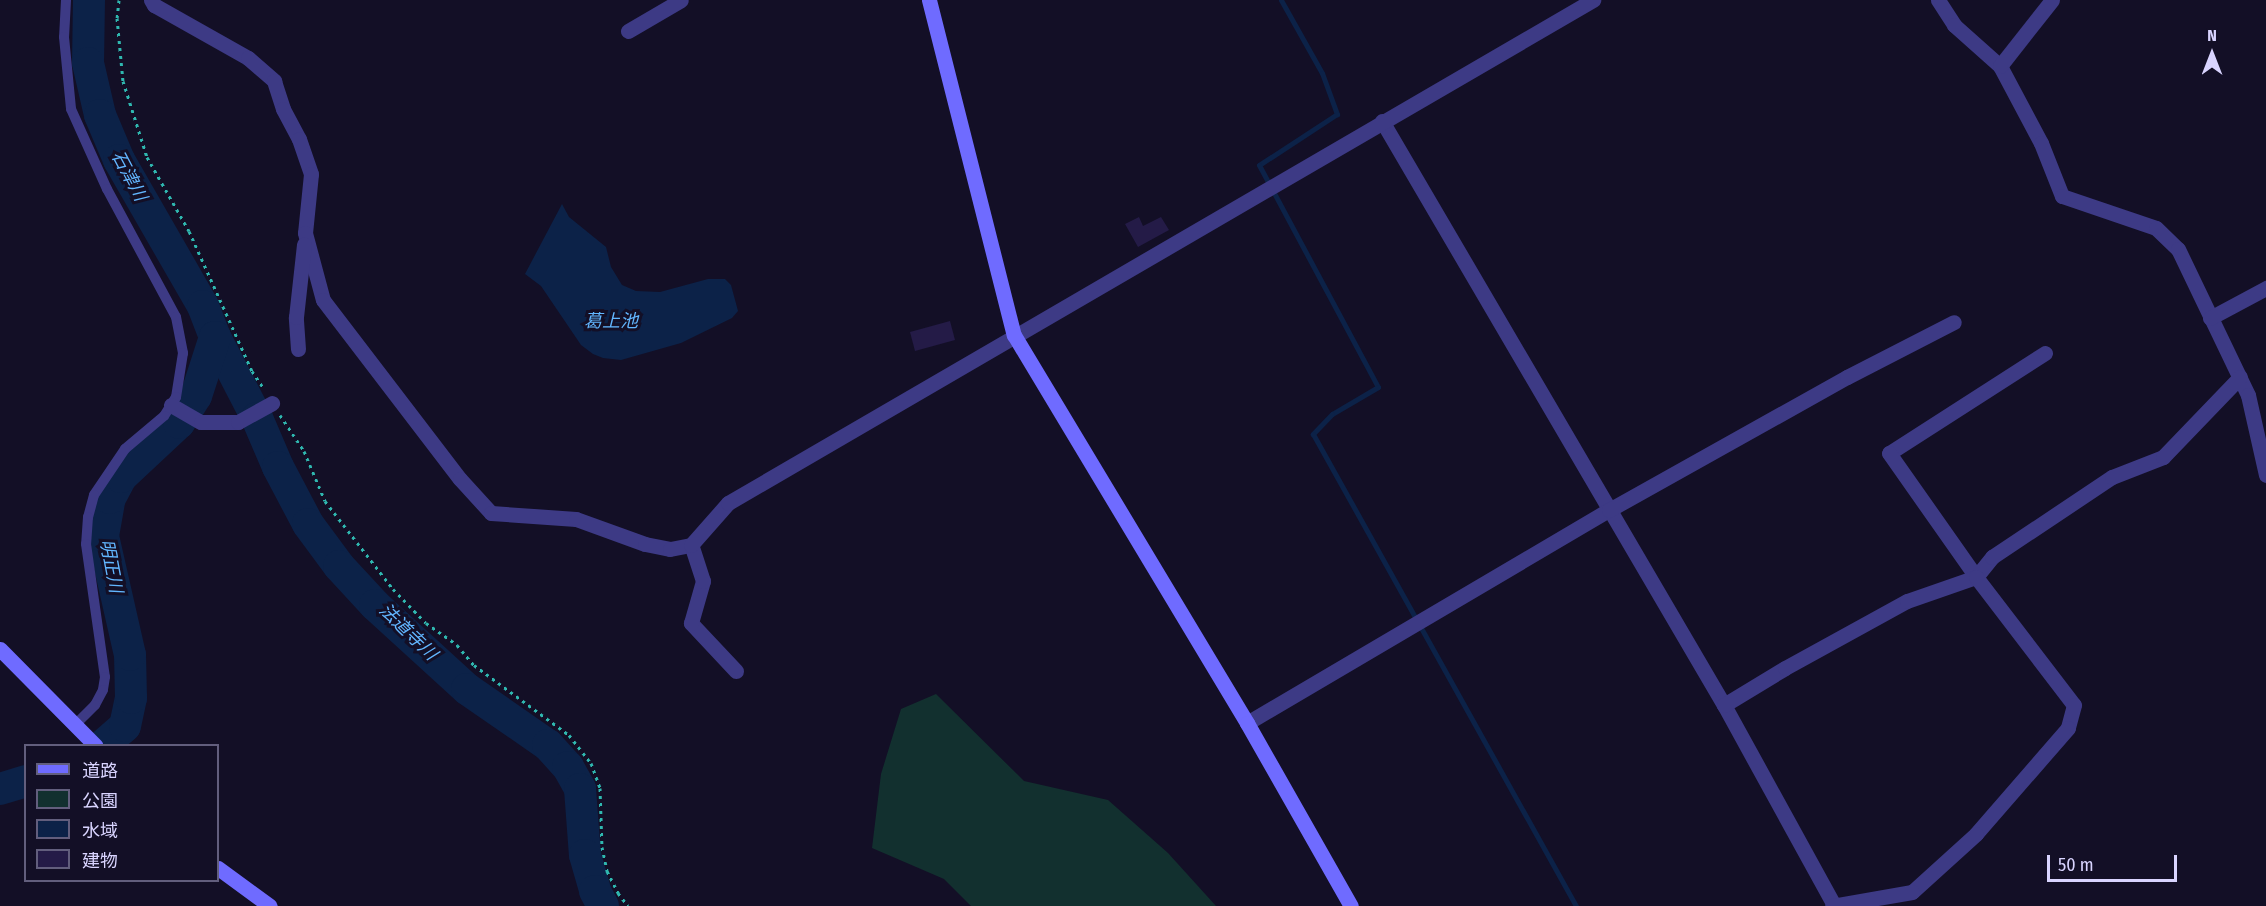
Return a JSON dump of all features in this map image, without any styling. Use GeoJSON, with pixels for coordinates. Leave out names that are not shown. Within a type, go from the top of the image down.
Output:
{"type":"FeatureCollection","features":[{"type":"Feature","properties":{"kind":"street"},"geometry":{"type":"LineString","coordinates":[[151,0],[154,5],[248,58],[274,81],[311,174],[296,317],[298,349]]}},
{"type":"Feature","properties":{"kind":"street"},"geometry":{"type":"LineString","coordinates":[[628,31],[681,0]]}},
{"type":"Feature","properties":{"kind":"street"},"geometry":{"type":"LineString","coordinates":[[929,0],[1014,334],[1247,723],[1351,906]]}},
{"type":"Feature","properties":{"kind":"street"},"geometry":{"type":"LineString","coordinates":[[305,232],[323,300],[460,479],[491,513],[576,519],[645,544],[670,549],[691,545],[728,503],[1014,334],[1593,0]]}},
{"type":"Feature","properties":{"kind":"street"},"geometry":{"type":"LineString","coordinates":[[1938,0],[1954,25],[2000,66],[2041,143],[2062,196],[2156,228],[2178,249],[2248,395],[2266,475]]}},
{"type":"Feature","properties":{"kind":"street"},"geometry":{"type":"LineString","coordinates":[[2000,66],[2052,0]]}},
{"type":"Feature","properties":{"kind":"street"},"geometry":{"type":"LineString","coordinates":[[1382,121],[1724,705],[1833,905],[1912,892],[1976,834],[2068,728],[2074,705],[1976,577],[1889,453],[2045,353]]}},
{"type":"Feature","properties":{"kind":"street"},"geometry":{"type":"LineString","coordinates":[[2210,318],[2266,288]]}},
{"type":"Feature","properties":{"kind":"street"},"geometry":{"type":"LineString","coordinates":[[1247,723],[1609,510],[1847,377],[1954,322]]}},
{"type":"Feature","properties":{"kind":"street"},"geometry":{"type":"LineString","coordinates":[[1724,705],[1785,668],[1907,601],[1976,577],[1992,557],[2112,477],[2163,457],[2240,377]]}},
{"type":"Feature","properties":{"kind":"street"},"geometry":{"type":"LineString","coordinates":[[171,405],[201,422],[238,422],[272,402]]}},
{"type":"Feature","properties":{"kind":"street"},"geometry":{"type":"LineString","coordinates":[[691,545],[703,580],[691,623],[736,671]]}},
{"type":"Feature","properties":{"kind":"street"},"geometry":{"type":"LineString","coordinates":[[0,649],[94,744]]}},
{"type":"Feature","properties":{"kind":"street"},"geometry":{"type":"LineString","coordinates":[[219,869],[270,906]]}},
{"type":"Feature","properties":{"kind":"lane"},"geometry":{"type":"LineString","coordinates":[[66,0],[64,37],[71,109],[107,189],[176,317],[181,334],[181,375],[176,397],[164,416],[125,449],[94,495],[88,517],[86,544],[105,677],[103,690],[95,705],[77,727]]}},
{"type":"Feature","properties":{"kind":"path"},"geometry":{"type":"LineString","coordinates":[[119,0],[117,18],[123,81],[147,157],[189,231],[252,371],[304,451],[325,501],[393,589],[426,623],[457,645],[474,665],[569,735],[591,763],[600,788],[602,846],[607,871],[618,893],[628,906]]}},
{"type":"Feature","properties":{"kind":"green space"},"geometry":{"type":"Polygon","coordinates":[[[936,694],[1024,781],[1108,800],[1168,853],[1216,906],[971,906],[944,879],[872,848],[881,774],[901,709],[936,694]]]}},
{"type":"Feature","properties":{"kind":"water","name":"葛上池"},"geometry":{"type":"Polygon","coordinates":[[[562,204],[569,217],[606,247],[611,267],[622,285],[636,291],[660,292],[708,279],[725,279],[731,285],[738,311],[732,318],[681,343],[621,360],[603,358],[593,354],[581,345],[541,286],[525,274],[562,204]]]}},
{"type":"Feature","properties":{"kind":"building"},"geometry":{"type":"Polygon","coordinates":[[[1139,217],[1143,226],[1161,217],[1169,230],[1138,247],[1125,224],[1139,217]]]}},
{"type":"Feature","properties":{"kind":"building"},"geometry":{"type":"Polygon","coordinates":[[[950,321],[955,340],[915,351],[910,332],[950,321]]]}},
{"type":"Feature","properties":{"kind":"waterway","name":"法道寺川"},"geometry":{"type":"LineString","coordinates":[[89,0],[88,63],[100,115],[119,160],[203,306],[215,337],[308,524],[339,566],[375,605],[467,689],[548,745],[568,767],[580,789],[585,855],[595,891],[603,906]]}},
{"type":"Feature","properties":{"kind":"waterway"},"geometry":{"type":"LineString","coordinates":[[1281,0],[1322,73],[1337,114],[1259,165],[1378,387],[1332,414],[1313,434],[1576,906]]}},
{"type":"Feature","properties":{"kind":"waterway","name":"明正川"},"geometry":{"type":"LineString","coordinates":[[104,744],[125,726],[131,698],[130,655],[103,536],[110,498],[121,477],[179,423],[196,396],[215,337]]}},
{"type":"Feature","properties":{"kind":"waterway","name":"明正川"},"geometry":{"type":"LineString","coordinates":[[0,789],[24,782]]}},
{"type":"Feature","properties":{"kind":"water label","name":"石津川"},"geometry":{"type":"Point","coordinates":[129,176]}}]}
